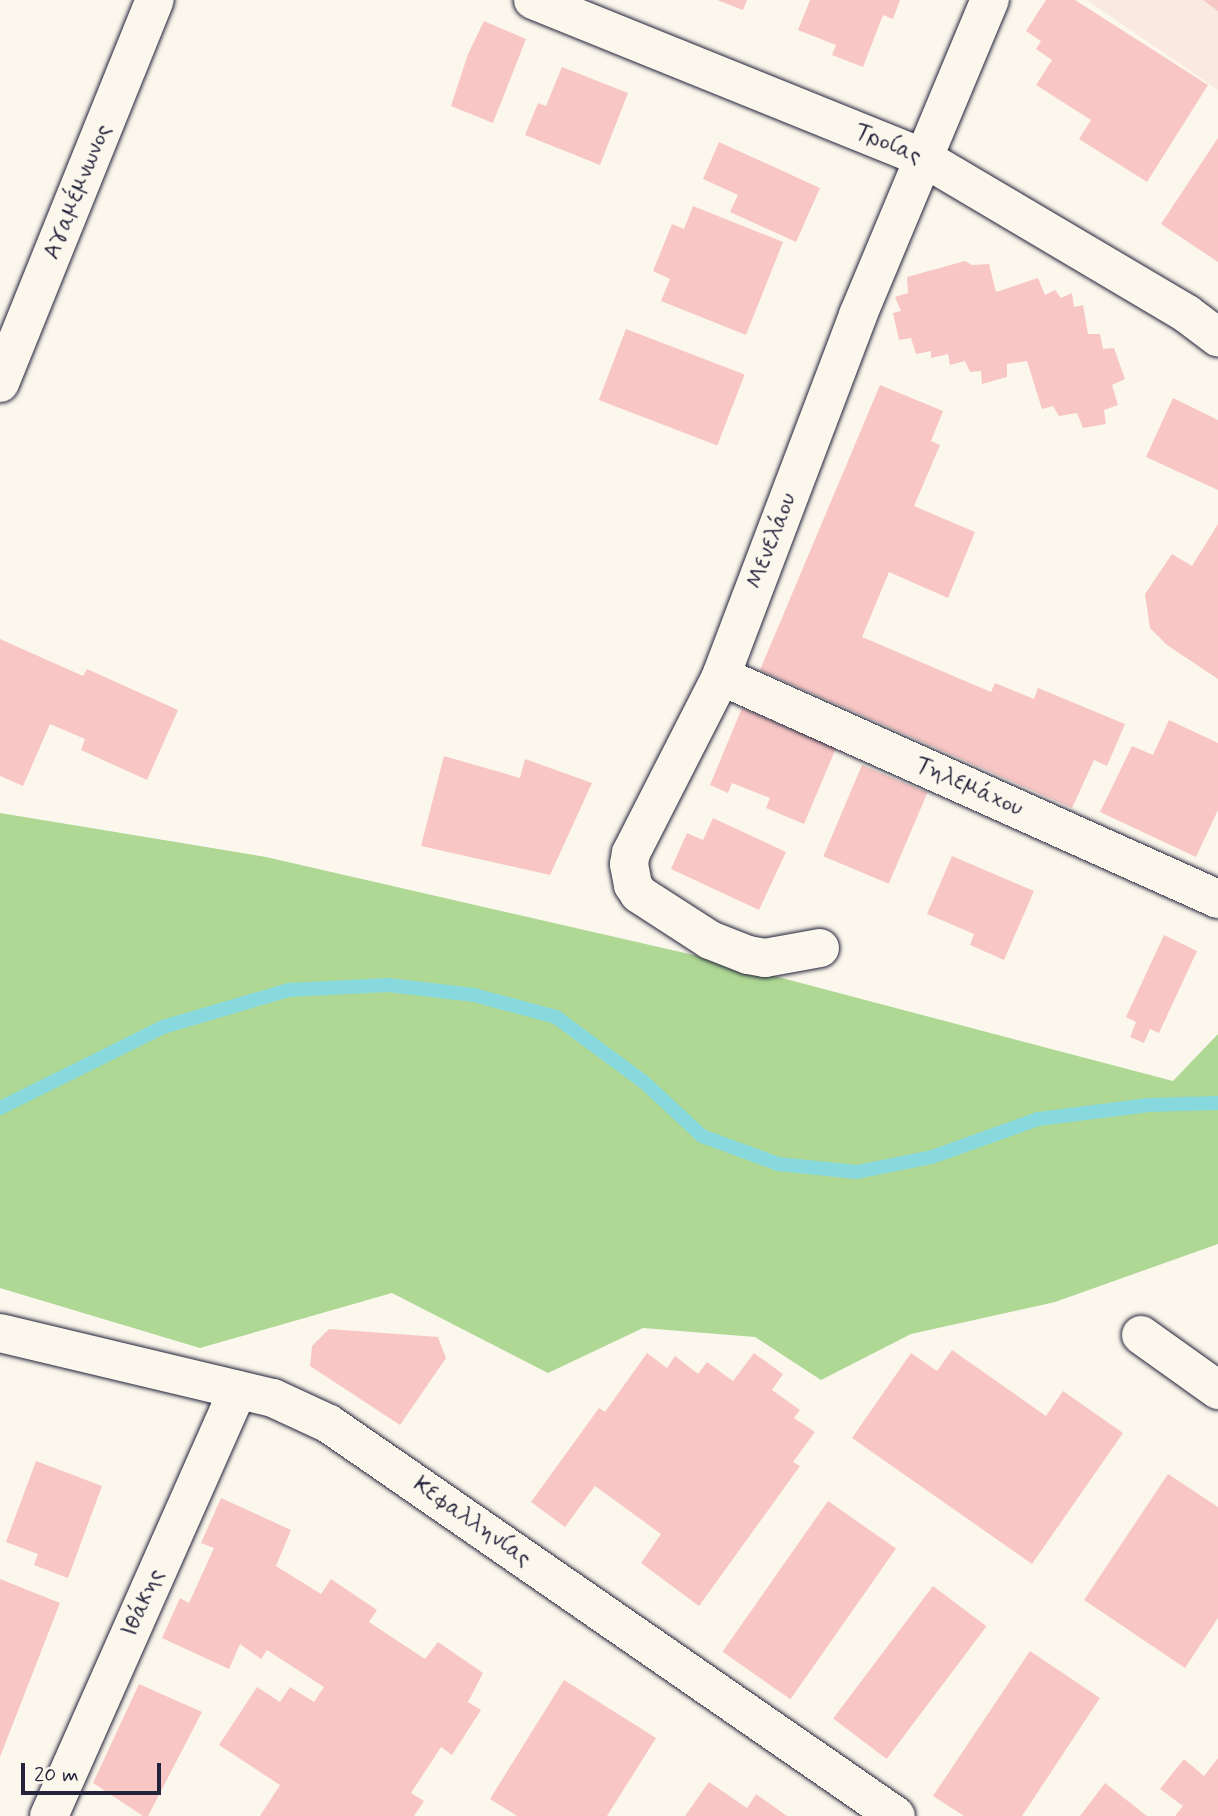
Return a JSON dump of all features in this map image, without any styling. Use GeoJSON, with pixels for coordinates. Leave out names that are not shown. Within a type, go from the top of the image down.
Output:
{"type":"FeatureCollection","features":[{"type":"Feature","properties":{"kind":"street","name":"Αγαμέμνωνος"},"geometry":{"type":"LineString","coordinates":[[0,383],[155,0]]}},
{"type":"Feature","properties":{"kind":"street","name":"Τροίας"},"geometry":{"type":"LineString","coordinates":[[533,0],[922,158],[1186,314],[1218,337]]}},
{"type":"Feature","properties":{"kind":"street","name":"Μενελάου"},"geometry":{"type":"LineString","coordinates":[[820,948],[779,957],[748,955],[710,940],[639,894],[633,885],[629,864],[631,853],[721,676],[858,315],[990,0]]}},
{"type":"Feature","properties":{"kind":"street","name":"Τηλεμάχου"},"geometry":{"type":"LineString","coordinates":[[721,676],[1218,898]]}},
{"type":"Feature","properties":{"kind":"street","name":"Κεφαλληνίας"},"geometry":{"type":"LineString","coordinates":[[0,1333],[273,1398],[329,1424],[896,1816]]}},
{"type":"Feature","properties":{"kind":"street"},"geometry":{"type":"LineString","coordinates":[[1141,1335],[1218,1390]]}},
{"type":"Feature","properties":{"kind":"street","name":"Ιθάκης"},"geometry":{"type":"LineString","coordinates":[[49,1816],[238,1390]]}},
{"type":"Feature","properties":{"kind":"shaded area"},"geometry":{"type":"Polygon","coordinates":[[[1087,0],[1218,0],[1218,90],[1087,0]]]}},
{"type":"Feature","properties":{"kind":"green space"},"geometry":{"type":"Polygon","coordinates":[[[0,813],[266,857],[698,956],[1173,1081],[1218,1034],[1218,1244],[1055,1302],[911,1334],[821,1380],[755,1337],[643,1328],[548,1373],[392,1293],[200,1348],[0,1288],[0,813]]]}},
{"type":"Feature","properties":{"kind":"building"},"geometry":{"type":"Polygon","coordinates":[[[717,0],[747,0],[743,10],[717,0]]]}},
{"type":"Feature","properties":{"kind":"building"},"geometry":{"type":"Polygon","coordinates":[[[810,0],[900,0],[893,19],[883,15],[863,67],[832,55],[836,45],[798,30],[810,0]]]}},
{"type":"Feature","properties":{"kind":"building"},"geometry":{"type":"Polygon","coordinates":[[[1046,0],[1075,0],[1208,85],[1147,182],[1079,139],[1091,120],[1036,85],[1052,60],[1036,49],[1041,41],[1026,31],[1046,0]]]}},
{"type":"Feature","properties":{"kind":"building"},"geometry":{"type":"Polygon","coordinates":[[[1203,0],[1218,0],[1218,11],[1203,0]]]}},
{"type":"Feature","properties":{"kind":"building"},"geometry":{"type":"Polygon","coordinates":[[[484,21],[526,39],[493,123],[451,106],[468,54],[484,21]]]}},
{"type":"Feature","properties":{"kind":"building"},"geometry":{"type":"Polygon","coordinates":[[[562,67],[628,93],[600,165],[525,135],[538,103],[546,106],[562,67]]]}},
{"type":"Feature","properties":{"kind":"building"},"geometry":{"type":"Polygon","coordinates":[[[1218,138],[1218,262],[1161,224],[1218,138]]]}},
{"type":"Feature","properties":{"kind":"building"},"geometry":{"type":"Polygon","coordinates":[[[719,142],[820,188],[796,242],[730,212],[738,195],[703,179],[719,142]]]}},
{"type":"Feature","properties":{"kind":"building"},"geometry":{"type":"Polygon","coordinates":[[[693,206],[783,242],[746,335],[661,301],[670,279],[653,271],[672,224],[684,229],[693,206]]]}},
{"type":"Feature","properties":{"kind":"building"},"geometry":{"type":"Polygon","coordinates":[[[965,261],[972,265],[989,264],[996,292],[1038,278],[1045,295],[1055,290],[1061,298],[1072,293],[1074,307],[1083,305],[1088,334],[1100,334],[1103,349],[1114,348],[1125,379],[1112,385],[1118,405],[1104,410],[1106,424],[1083,428],[1077,413],[1059,416],[1053,406],[1042,409],[1027,361],[1007,364],[1007,377],[982,384],[981,371],[970,372],[965,361],[950,365],[948,354],[931,358],[931,351],[916,354],[911,338],[899,340],[893,313],[901,311],[895,297],[908,293],[907,277],[965,261]]]}},
{"type":"Feature","properties":{"kind":"building"},"geometry":{"type":"Polygon","coordinates":[[[626,329],[745,375],[717,445],[599,400],[626,329]]]}},
{"type":"Feature","properties":{"kind":"building"},"geometry":{"type":"Polygon","coordinates":[[[880,385],[943,411],[931,441],[940,445],[914,506],[975,532],[948,598],[889,572],[862,637],[991,692],[995,683],[1034,699],[1038,688],[1125,724],[1107,766],[1094,760],[1072,808],[760,670],[880,385]]]}},
{"type":"Feature","properties":{"kind":"building"},"geometry":{"type":"Polygon","coordinates":[[[1173,398],[1218,420],[1218,490],[1146,457],[1173,398]]]}},
{"type":"Feature","properties":{"kind":"building"},"geometry":{"type":"Polygon","coordinates":[[[1218,524],[1218,679],[1167,645],[1150,628],[1145,594],[1172,554],[1192,566],[1218,524]]]}},
{"type":"Feature","properties":{"kind":"building"},"geometry":{"type":"Polygon","coordinates":[[[0,639],[83,676],[87,669],[178,710],[147,780],[81,750],[85,739],[50,724],[23,786],[0,776],[0,639]]]}},
{"type":"Feature","properties":{"kind":"building"},"geometry":{"type":"Polygon","coordinates":[[[742,708],[836,748],[804,824],[766,808],[770,798],[732,783],[728,793],[710,785],[742,708]]]}},
{"type":"Feature","properties":{"kind":"building"},"geometry":{"type":"Polygon","coordinates":[[[1169,720],[1218,743],[1218,810],[1196,857],[1100,812],[1132,746],[1153,755],[1169,720]]]}},
{"type":"Feature","properties":{"kind":"building"},"geometry":{"type":"Polygon","coordinates":[[[444,756],[520,778],[525,759],[592,783],[550,875],[421,846],[444,756]]]}},
{"type":"Feature","properties":{"kind":"building"},"geometry":{"type":"Polygon","coordinates":[[[862,765],[927,793],[889,884],[823,856],[862,765]]]}},
{"type":"Feature","properties":{"kind":"building"},"geometry":{"type":"Polygon","coordinates":[[[713,818],[786,852],[759,910],[671,869],[687,833],[703,840],[713,818]]]}},
{"type":"Feature","properties":{"kind":"building"},"geometry":{"type":"Polygon","coordinates":[[[952,856],[1034,891],[1004,960],[970,945],[974,934],[927,914],[952,856]]]}},
{"type":"Feature","properties":{"kind":"building"},"geometry":{"type":"Polygon","coordinates":[[[1164,935],[1197,951],[1159,1033],[1150,1029],[1144,1043],[1130,1037],[1136,1022],[1126,1017],[1164,935]]]}},
{"type":"Feature","properties":{"kind":"building"},"geometry":{"type":"Polygon","coordinates":[[[329,1329],[438,1337],[446,1358],[400,1425],[310,1366],[312,1346],[329,1329]]]}},
{"type":"Feature","properties":{"kind":"building"},"geometry":{"type":"Polygon","coordinates":[[[952,1350],[1046,1416],[1063,1391],[1123,1433],[1032,1564],[852,1438],[911,1353],[937,1371],[952,1350]]]}},
{"type":"Feature","properties":{"kind":"building"},"geometry":{"type":"Polygon","coordinates":[[[647,1353],[667,1368],[675,1356],[698,1374],[707,1362],[733,1381],[754,1353],[783,1374],[772,1390],[800,1410],[794,1418],[815,1432],[793,1462],[800,1466],[699,1606],[641,1563],[661,1534],[595,1486],[565,1527],[531,1502],[599,1408],[605,1412],[647,1353]]]}},
{"type":"Feature","properties":{"kind":"building"},"geometry":{"type":"Polygon","coordinates":[[[36,1461],[102,1486],[68,1578],[34,1565],[38,1554],[6,1542],[36,1461]]]}},
{"type":"Feature","properties":{"kind":"building"},"geometry":{"type":"Polygon","coordinates":[[[1168,1474],[1218,1507],[1218,1618],[1185,1668],[1084,1600],[1168,1474]]]}},
{"type":"Feature","properties":{"kind":"building"},"geometry":{"type":"Polygon","coordinates":[[[221,1498],[291,1530],[276,1566],[321,1594],[331,1579],[377,1610],[369,1622],[425,1659],[438,1642],[483,1673],[468,1702],[481,1710],[452,1755],[441,1747],[411,1793],[424,1801],[414,1816],[260,1816],[280,1785],[219,1745],[257,1687],[280,1702],[290,1687],[314,1702],[324,1687],[267,1650],[261,1659],[240,1644],[229,1669],[162,1638],[180,1598],[189,1603],[214,1548],[201,1543],[221,1498]]]}},
{"type":"Feature","properties":{"kind":"building"},"geometry":{"type":"Polygon","coordinates":[[[828,1501],[896,1549],[790,1699],[722,1652],[828,1501]]]}},
{"type":"Feature","properties":{"kind":"building"},"geometry":{"type":"Polygon","coordinates":[[[0,1579],[60,1603],[0,1757],[0,1579]]]}},
{"type":"Feature","properties":{"kind":"building"},"geometry":{"type":"Polygon","coordinates":[[[933,1586],[987,1626],[887,1759],[833,1719],[933,1586]]]}},
{"type":"Feature","properties":{"kind":"building"},"geometry":{"type":"Polygon","coordinates":[[[1030,1651],[1100,1698],[1022,1816],[964,1816],[933,1796],[1030,1651]]]}},
{"type":"Feature","properties":{"kind":"building"},"geometry":{"type":"Polygon","coordinates":[[[564,1680],[656,1738],[607,1816],[517,1816],[490,1799],[564,1680]]]}},
{"type":"Feature","properties":{"kind":"building"},"geometry":{"type":"Polygon","coordinates":[[[139,1684],[202,1712],[148,1816],[143,1816],[93,1783],[139,1684]]]}},
{"type":"Feature","properties":{"kind":"building"},"geometry":{"type":"Polygon","coordinates":[[[1218,1758],[1218,1816],[1175,1816],[1183,1806],[1160,1789],[1184,1759],[1204,1776],[1218,1758]]]}},
{"type":"Feature","properties":{"kind":"building"},"geometry":{"type":"Polygon","coordinates":[[[709,1782],[747,1808],[756,1794],[787,1816],[685,1816],[709,1782]]]}},
{"type":"Feature","properties":{"kind":"building"},"geometry":{"type":"Polygon","coordinates":[[[1105,1783],[1147,1816],[1080,1816],[1105,1783]]]}},
{"type":"Feature","properties":{"kind":"waterway"},"geometry":{"type":"LineString","coordinates":[[0,1108],[163,1027],[289,990],[388,985],[474,995],[556,1017],[644,1082],[702,1136],[778,1164],[857,1172],[932,1157],[1038,1119],[1149,1105],[1218,1103]]}}]}
